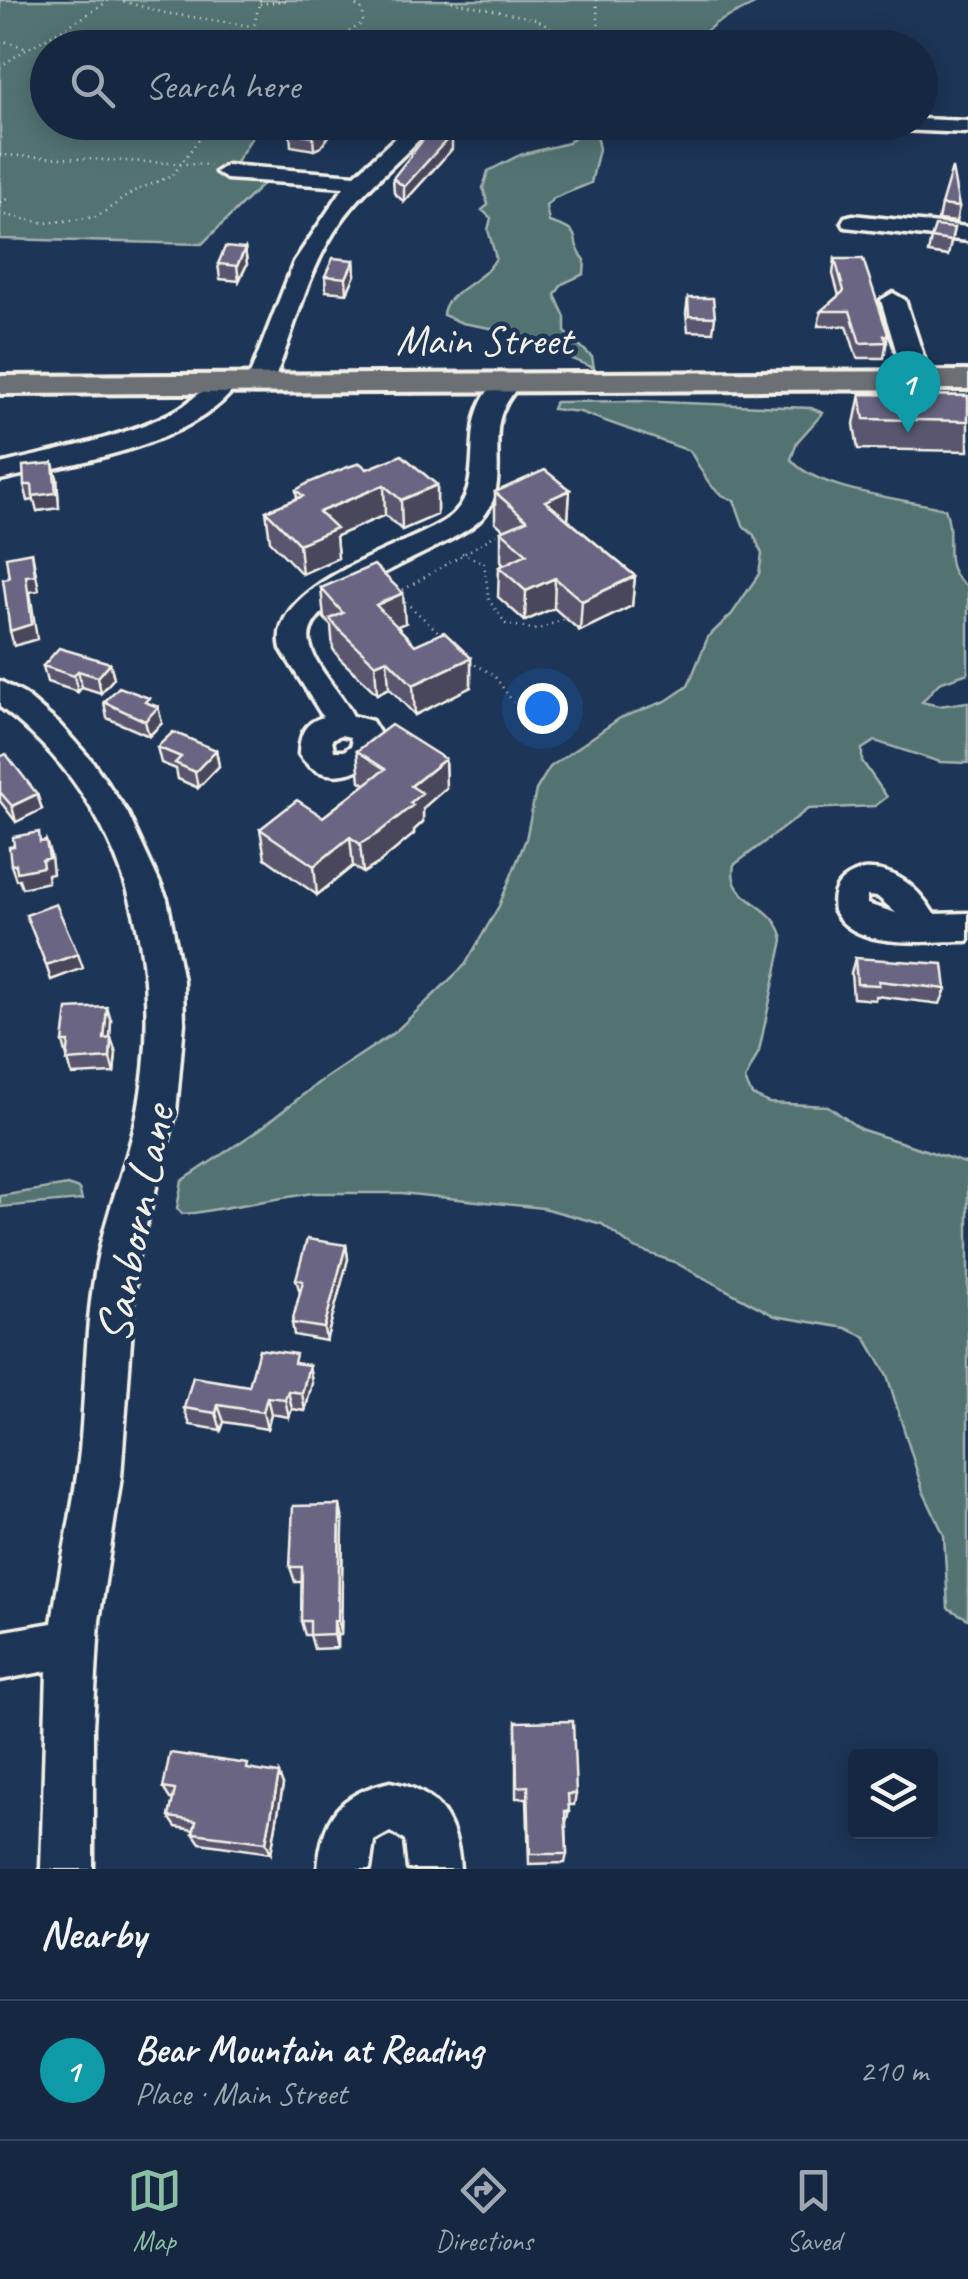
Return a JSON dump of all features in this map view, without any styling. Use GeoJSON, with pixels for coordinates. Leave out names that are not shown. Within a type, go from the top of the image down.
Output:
{"type":"FeatureCollection","features":[{"type":"Feature","properties":{"kind":"main road","name":"Main Street"},"geometry":{"type":"LineString","coordinates":[[0,385],[968,380]]}},
{"type":"Feature","properties":{"kind":"street"},"geometry":{"type":"LineString","coordinates":[[938,126],[968,128]]}},
{"type":"Feature","properties":{"kind":"street"},"geometry":{"type":"LineString","coordinates":[[259,384],[305,263],[360,182],[406,140]]}},
{"type":"Feature","properties":{"kind":"street"},"geometry":{"type":"LineString","coordinates":[[221,169],[360,182]]}},
{"type":"Feature","properties":{"kind":"street"},"geometry":{"type":"LineString","coordinates":[[853,222],[968,234]]}},
{"type":"Feature","properties":{"kind":"street"},"geometry":{"type":"LineString","coordinates":[[893,300],[918,380]]}},
{"type":"Feature","properties":{"kind":"street"},"geometry":{"type":"LineString","coordinates":[[460,382],[475,401],[485,425]]}},
{"type":"Feature","properties":{"kind":"street"},"geometry":{"type":"LineString","coordinates":[[341,724],[326,691],[298,653],[293,635],[298,618],[318,598],[434,540],[465,520],[480,501],[485,486],[485,425],[494,401],[508,382]]}},
{"type":"Feature","properties":{"kind":"street"},"geometry":{"type":"LineString","coordinates":[[0,472],[112,444],[174,422],[214,399],[224,385]]}},
{"type":"Feature","properties":{"kind":"street","name":"Sanborn Lane"},"geometry":{"type":"LineString","coordinates":[[0,692],[55,738],[119,822],[157,915],[165,979],[160,1094],[116,1268],[99,1476],[73,1643],[67,1869]]}},
{"type":"Feature","properties":{"kind":"street"},"geometry":{"type":"LineString","coordinates":[[923,926],[968,926]]}},
{"type":"Feature","properties":{"kind":"street"},"geometry":{"type":"LineString","coordinates":[[0,1656],[73,1643]]}},
{"type":"Feature","properties":{"kind":"street"},"geometry":{"type":"LineString","coordinates":[[344,1869],[344,1847],[352,1828],[366,1814],[391,1806],[416,1814],[428,1828],[435,1847],[434,1869]]}},
{"type":"Feature","properties":{"kind":"path"},"geometry":{"type":"LineString","coordinates":[[65,30],[109,0]]}},
{"type":"Feature","properties":{"kind":"path"},"geometry":{"type":"LineString","coordinates":[[118,0],[165,13],[252,26]]}},
{"type":"Feature","properties":{"kind":"path"},"geometry":{"type":"LineString","coordinates":[[252,30],[260,2],[288,0]]}},
{"type":"Feature","properties":{"kind":"path"},"geometry":{"type":"LineString","coordinates":[[349,0],[363,11],[363,23],[352,30]]}},
{"type":"Feature","properties":{"kind":"path"},"geometry":{"type":"LineString","coordinates":[[446,0],[523,14],[562,30]]}},
{"type":"Feature","properties":{"kind":"path"},"geometry":{"type":"LineString","coordinates":[[596,0],[599,30]]}},
{"type":"Feature","properties":{"kind":"path"},"geometry":{"type":"LineString","coordinates":[[0,40],[27,47]]}},
{"type":"Feature","properties":{"kind":"path"},"geometry":{"type":"LineString","coordinates":[[0,67],[30,46]]}},
{"type":"Feature","properties":{"kind":"path"},"geometry":{"type":"LineString","coordinates":[[0,214],[44,223],[97,217],[134,190],[172,176],[197,140]]}},
{"type":"Feature","properties":{"kind":"path"},"geometry":{"type":"LineString","coordinates":[[0,155],[182,162],[221,169]]}},
{"type":"Feature","properties":{"kind":"path"},"geometry":{"type":"LineString","coordinates":[[0,202],[7,198]]}},
{"type":"Feature","properties":{"kind":"path"},"geometry":{"type":"LineString","coordinates":[[453,646],[410,604],[394,595],[498,533]]}},
{"type":"Feature","properties":{"kind":"path"},"geometry":{"type":"LineString","coordinates":[[462,553],[484,563],[489,600],[506,624],[534,630],[566,618]]}},
{"type":"Feature","properties":{"kind":"path"},"geometry":{"type":"LineString","coordinates":[[466,659],[493,674],[513,702]]}},
{"type":"Feature","properties":{"kind":"green space"},"geometry":{"type":"Polygon","coordinates":[[[0,0],[763,0],[708,30],[30,30],[30,140],[250,140],[233,167],[267,180],[202,244],[0,239],[0,0]]]}},
{"type":"Feature","properties":{"kind":"green space"},"geometry":{"type":"Polygon","coordinates":[[[597,140],[599,149],[591,183],[554,198],[546,206],[549,222],[573,233],[585,260],[584,274],[562,284],[555,295],[565,317],[565,332],[592,357],[594,368],[501,330],[443,315],[449,300],[482,275],[496,258],[488,230],[491,218],[482,210],[488,205],[483,188],[488,171],[520,155],[597,140]]]}},
{"type":"Feature","properties":{"kind":"green space"},"geometry":{"type":"Polygon","coordinates":[[[555,402],[811,408],[823,413],[797,442],[791,459],[802,470],[839,486],[945,509],[950,562],[959,580],[968,587],[968,673],[939,683],[922,702],[939,706],[968,702],[968,763],[940,762],[875,741],[862,749],[862,761],[887,797],[875,806],[808,809],[734,865],[734,878],[737,888],[779,927],[783,940],[759,1051],[745,1080],[752,1095],[769,1103],[828,1106],[860,1129],[968,1164],[968,1619],[948,1608],[944,1535],[923,1491],[887,1375],[865,1337],[846,1328],[775,1316],[674,1262],[634,1248],[602,1224],[543,1208],[401,1193],[312,1193],[194,1213],[182,1214],[177,1208],[182,1181],[395,1032],[465,965],[499,906],[526,839],[536,790],[550,767],[620,718],[666,701],[688,686],[708,637],[732,614],[759,574],[762,554],[754,535],[744,527],[734,500],[713,487],[690,451],[580,412],[552,409],[555,402]]]}},
{"type":"Feature","properties":{"kind":"green space"},"geometry":{"type":"Polygon","coordinates":[[[67,1185],[79,1189],[82,1200],[0,1207],[0,1196],[67,1185]]]}},
{"type":"Feature","properties":{"kind":"building"},"geometry":{"type":"Polygon","coordinates":[[[423,140],[447,140],[404,187],[393,178],[423,140]]]}},
{"type":"Feature","properties":{"kind":"building"},"geometry":{"type":"Polygon","coordinates":[[[952,168],[959,207],[941,205],[952,168]]]}},
{"type":"Feature","properties":{"kind":"building"},"geometry":{"type":"Polygon","coordinates":[[[935,226],[954,228],[951,241],[931,238],[935,226]]]}},
{"type":"Feature","properties":{"kind":"building"},"geometry":{"type":"Polygon","coordinates":[[[225,247],[245,249],[237,266],[218,264],[225,247]]]}},
{"type":"Feature","properties":{"kind":"building"},"geometry":{"type":"Polygon","coordinates":[[[333,258],[354,260],[346,278],[325,276],[333,258]]]}},
{"type":"Feature","properties":{"kind":"building"},"geometry":{"type":"Polygon","coordinates":[[[835,259],[863,259],[888,334],[884,335],[887,342],[860,343],[850,311],[821,311],[844,291],[835,259]]]}},
{"type":"Feature","properties":{"kind":"building"},"geometry":{"type":"Polygon","coordinates":[[[688,298],[713,298],[715,317],[689,316],[688,298]]]}},
{"type":"Feature","properties":{"kind":"building"},"geometry":{"type":"Polygon","coordinates":[[[860,394],[968,396],[968,421],[864,419],[860,394]]]}},
{"type":"Feature","properties":{"kind":"building"},"geometry":{"type":"Polygon","coordinates":[[[402,455],[437,485],[401,500],[384,485],[319,512],[336,528],[299,544],[266,511],[303,496],[296,490],[308,483],[360,463],[367,469],[402,455]]]}},
{"type":"Feature","properties":{"kind":"building"},"geometry":{"type":"Polygon","coordinates":[[[53,463],[56,493],[33,496],[32,485],[24,485],[23,466],[53,463]]]}},
{"type":"Feature","properties":{"kind":"building"},"geometry":{"type":"Polygon","coordinates":[[[545,470],[570,490],[545,501],[635,576],[582,601],[555,578],[526,591],[499,567],[527,554],[501,531],[527,520],[495,492],[545,470]]]}},
{"type":"Feature","properties":{"kind":"building"},"geometry":{"type":"Polygon","coordinates":[[[32,552],[35,575],[26,576],[32,624],[10,631],[3,579],[9,578],[6,557],[32,552]]]}},
{"type":"Feature","properties":{"kind":"building"},"geometry":{"type":"Polygon","coordinates":[[[374,565],[403,593],[376,605],[415,645],[444,632],[471,658],[413,685],[387,659],[375,664],[338,629],[330,619],[343,613],[321,588],[374,565]]]}},
{"type":"Feature","properties":{"kind":"building"},"geometry":{"type":"Polygon","coordinates":[[[59,648],[110,663],[98,677],[78,671],[74,676],[43,666],[59,648]]]}},
{"type":"Feature","properties":{"kind":"building"},"geometry":{"type":"Polygon","coordinates":[[[119,687],[149,698],[145,702],[158,707],[145,721],[104,702],[119,687]]]}},
{"type":"Feature","properties":{"kind":"building"},"geometry":{"type":"Polygon","coordinates":[[[391,725],[445,759],[411,786],[422,793],[410,803],[413,805],[377,834],[360,844],[350,837],[314,866],[260,829],[297,800],[323,817],[385,769],[357,751],[391,725]]]}},
{"type":"Feature","properties":{"kind":"building"},"geometry":{"type":"Polygon","coordinates":[[[173,732],[216,750],[195,772],[175,763],[181,757],[157,747],[173,732]]]}},
{"type":"Feature","properties":{"kind":"building"},"geometry":{"type":"Polygon","coordinates":[[[6,754],[37,794],[12,806],[0,792],[0,757],[6,754]]]}},
{"type":"Feature","properties":{"kind":"building"},"geometry":{"type":"Polygon","coordinates":[[[39,832],[40,842],[46,841],[49,858],[42,860],[43,867],[17,872],[16,864],[11,865],[9,847],[14,846],[13,837],[39,832]]]}},
{"type":"Feature","properties":{"kind":"building"},"geometry":{"type":"Polygon","coordinates":[[[56,904],[78,954],[46,965],[26,915],[56,904]]]}},
{"type":"Feature","properties":{"kind":"building"},"geometry":{"type":"Polygon","coordinates":[[[855,958],[943,964],[946,989],[879,981],[879,985],[857,984],[855,958]]]}},
{"type":"Feature","properties":{"kind":"building"},"geometry":{"type":"Polygon","coordinates":[[[107,1007],[104,1039],[111,1038],[110,1058],[67,1061],[69,1042],[63,1042],[67,1009],[107,1007]]]}},
{"type":"Feature","properties":{"kind":"building"},"geometry":{"type":"Polygon","coordinates":[[[307,1239],[346,1245],[324,1328],[292,1323],[303,1281],[296,1279],[307,1239]]]}},
{"type":"Feature","properties":{"kind":"building"},"geometry":{"type":"Polygon","coordinates":[[[259,1349],[296,1354],[294,1363],[309,1365],[302,1393],[288,1391],[285,1399],[267,1397],[263,1412],[218,1405],[216,1413],[184,1408],[193,1377],[249,1386],[259,1349]]]}},
{"type":"Feature","properties":{"kind":"building"},"geometry":{"type":"Polygon","coordinates":[[[340,1505],[338,1621],[334,1621],[334,1634],[310,1635],[310,1621],[301,1621],[302,1567],[290,1567],[293,1506],[340,1505]]]}},
{"type":"Feature","properties":{"kind":"building"},"geometry":{"type":"Polygon","coordinates":[[[573,1721],[576,1794],[568,1794],[569,1812],[565,1811],[567,1854],[530,1854],[528,1786],[517,1787],[516,1722],[573,1721]]]}},
{"type":"Feature","properties":{"kind":"building"},"geometry":{"type":"Polygon","coordinates":[[[170,1753],[248,1764],[247,1769],[279,1774],[266,1842],[193,1833],[196,1821],[169,1817],[175,1790],[163,1788],[170,1753]]]}},
{"type":"Feature","properties":{"kind":"place","name":"Bear Mountain at Reading"},"geometry":{"type":"Point","coordinates":[908,433]}}]}
